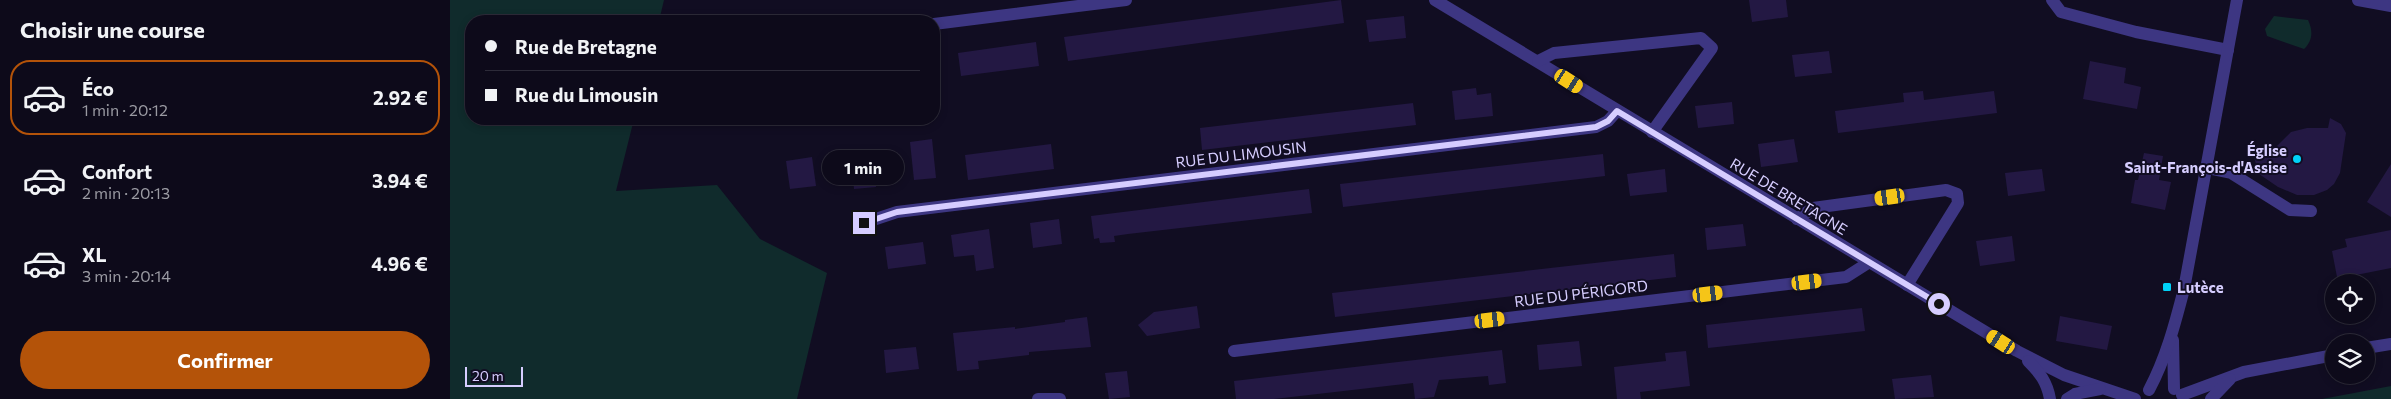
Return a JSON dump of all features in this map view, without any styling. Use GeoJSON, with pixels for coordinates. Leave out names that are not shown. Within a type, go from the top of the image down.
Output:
{"type":"FeatureCollection","features":[{"type":"Feature","properties":{"kind":"street"},"geometry":{"type":"LineString","coordinates":[[940,23],[1126,0]]}},
{"type":"Feature","properties":{"kind":"street","name":"RUE DE BRETAGNE"},"geometry":{"type":"LineString","coordinates":[[1435,0],[1868,263],[1908,284],[2016,351],[2064,375],[2100,389],[2136,399]]}},
{"type":"Feature","properties":{"kind":"street"},"geometry":{"type":"LineString","coordinates":[[2052,0],[2062,12],[2136,32],[2228,50]]}},
{"type":"Feature","properties":{"kind":"street"},"geometry":{"type":"LineString","coordinates":[[2149,390],[2174,330],[2184,289],[2238,0]]}},
{"type":"Feature","properties":{"kind":"street"},"geometry":{"type":"LineString","coordinates":[[2358,0],[2391,6]]}},
{"type":"Feature","properties":{"kind":"street"},"geometry":{"type":"LineString","coordinates":[[1538,61],[1554,53],[1701,38],[1712,48],[1652,132]]}},
{"type":"Feature","properties":{"kind":"street","name":"RUE DU LIMOUSIN"},"geometry":{"type":"LineString","coordinates":[[864,223],[897,212],[1596,127],[1608,121],[1617,111]]}},
{"type":"Feature","properties":{"kind":"street"},"geometry":{"type":"LineString","coordinates":[[2207,168],[2231,173],[2290,210],[2312,212]]}},
{"type":"Feature","properties":{"kind":"street"},"geometry":{"type":"LineString","coordinates":[[1797,219],[1813,208],[1946,190],[1957,194],[1958,203],[1908,284]]}},
{"type":"Feature","properties":{"kind":"street","name":"RUE DU PÉRIGORD"},"geometry":{"type":"LineString","coordinates":[[1234,351],[1846,277],[1868,263]]}},
{"type":"Feature","properties":{"kind":"street"},"geometry":{"type":"LineString","coordinates":[[2174,330],[2181,394]]}},
{"type":"Feature","properties":{"kind":"street"},"geometry":{"type":"LineString","coordinates":[[2375,347],[2391,344]]}},
{"type":"Feature","properties":{"kind":"street"},"geometry":{"type":"LineString","coordinates":[[2016,351],[2041,374],[2048,387],[2050,399]]}},
{"type":"Feature","properties":{"kind":"street"},"geometry":{"type":"LineString","coordinates":[[2136,399],[2149,390],[2164,387],[2181,394],[2232,377],[2325,357]]}},
{"type":"Feature","properties":{"kind":"street"},"geometry":{"type":"LineString","coordinates":[[2211,399],[2232,377]]}},
{"type":"Feature","properties":{"kind":"street"},"geometry":{"type":"LineString","coordinates":[[2067,399],[2075,394],[2100,389]]}},
{"type":"Feature","properties":{"kind":"street"},"geometry":{"type":"LineString","coordinates":[[1038,399],[1060,399]]}},
{"type":"Feature","properties":{"kind":"green space"},"geometry":{"type":"Polygon","coordinates":[[[450,0],[664,0],[660,15],[465,15],[465,125],[632,125],[616,191],[717,185],[760,239],[827,273],[797,399],[450,399],[450,0]]]}},
{"type":"Feature","properties":{"kind":"green space"},"geometry":{"type":"Polygon","coordinates":[[[2274,16],[2308,20],[2311,35],[2304,49],[2267,36],[2265,29],[2274,16]]]}},
{"type":"Feature","properties":{"kind":"green space"},"geometry":{"type":"Polygon","coordinates":[[[2391,386],[2391,399],[2322,399],[2391,386]]]}},
{"type":"Feature","properties":{"kind":"building"},"geometry":{"type":"Polygon","coordinates":[[[1341,0],[1344,23],[1068,61],[1064,37],[1341,0]]]}},
{"type":"Feature","properties":{"kind":"building"},"geometry":{"type":"Polygon","coordinates":[[[1749,0],[1786,0],[1788,17],[1752,22],[1749,0]]]}},
{"type":"Feature","properties":{"kind":"building"},"geometry":{"type":"Polygon","coordinates":[[[1404,16],[1406,38],[1369,42],[1366,20],[1404,16]]]}},
{"type":"Feature","properties":{"kind":"building"},"geometry":{"type":"Polygon","coordinates":[[[1036,42],[1039,66],[961,76],[958,53],[1036,42]]]}},
{"type":"Feature","properties":{"kind":"building"},"geometry":{"type":"Polygon","coordinates":[[[1829,51],[1832,73],[1795,77],[1792,55],[1829,51]]]}},
{"type":"Feature","properties":{"kind":"building"},"geometry":{"type":"Polygon","coordinates":[[[2090,61],[2126,68],[2124,83],[2141,87],[2137,109],[2083,99],[2090,61]]]}},
{"type":"Feature","properties":{"kind":"building"},"geometry":{"type":"Polygon","coordinates":[[[1476,88],[1477,95],[1491,93],[1493,116],[1455,120],[1452,91],[1476,88]]]}},
{"type":"Feature","properties":{"kind":"building"},"geometry":{"type":"Polygon","coordinates":[[[1923,91],[1924,100],[1994,91],[1997,113],[1838,133],[1835,111],[1904,102],[1903,93],[1923,91]]]}},
{"type":"Feature","properties":{"kind":"building"},"geometry":{"type":"Polygon","coordinates":[[[1732,102],[1734,124],[1698,128],[1695,106],[1732,102]]]}},
{"type":"Feature","properties":{"kind":"building"},"geometry":{"type":"Polygon","coordinates":[[[1413,103],[1416,125],[1202,150],[1200,128],[1413,103]]]}},
{"type":"Feature","properties":{"kind":"building","name":"Église Saint-François-d'Assise"},"geometry":{"type":"Polygon","coordinates":[[[2330,118],[2341,124],[2346,133],[2340,173],[2334,184],[2327,190],[2314,195],[2297,195],[2278,187],[2259,174],[2250,144],[2268,155],[2291,132],[2307,128],[2328,128],[2330,118]]]}},
{"type":"Feature","properties":{"kind":"building"},"geometry":{"type":"Polygon","coordinates":[[[932,139],[936,178],[914,180],[910,142],[932,139]]]}},
{"type":"Feature","properties":{"kind":"building"},"geometry":{"type":"Polygon","coordinates":[[[1794,139],[1798,162],[1761,167],[1758,144],[1794,139]]]}},
{"type":"Feature","properties":{"kind":"building"},"geometry":{"type":"Polygon","coordinates":[[[1051,144],[1054,169],[968,180],[965,155],[1051,144]]]}},
{"type":"Feature","properties":{"kind":"building"},"geometry":{"type":"Polygon","coordinates":[[[872,149],[876,187],[854,189],[850,151],[872,149]]]}},
{"type":"Feature","properties":{"kind":"building"},"geometry":{"type":"Polygon","coordinates":[[[2144,153],[2163,156],[2159,180],[2171,182],[2165,210],[2131,203],[2135,180],[2138,180],[2144,153]]]}},
{"type":"Feature","properties":{"kind":"building"},"geometry":{"type":"Polygon","coordinates":[[[1603,154],[1605,176],[1343,207],[1340,184],[1603,154]]]}},
{"type":"Feature","properties":{"kind":"building"},"geometry":{"type":"Polygon","coordinates":[[[812,157],[816,186],[790,189],[786,161],[812,157]]]}},
{"type":"Feature","properties":{"kind":"building"},"geometry":{"type":"Polygon","coordinates":[[[2391,164],[2391,217],[2367,202],[2391,164]]]}},
{"type":"Feature","properties":{"kind":"building"},"geometry":{"type":"Polygon","coordinates":[[[1665,169],[1667,192],[1630,196],[1627,174],[1665,169]]]}},
{"type":"Feature","properties":{"kind":"building"},"geometry":{"type":"Polygon","coordinates":[[[2042,169],[2045,191],[2008,196],[2005,173],[2042,169]]]}},
{"type":"Feature","properties":{"kind":"building"},"geometry":{"type":"Polygon","coordinates":[[[1309,189],[1312,213],[1114,236],[1115,242],[1100,243],[1099,238],[1094,239],[1091,216],[1309,189]]]}},
{"type":"Feature","properties":{"kind":"building"},"geometry":{"type":"Polygon","coordinates":[[[1059,219],[1062,244],[1033,248],[1030,223],[1059,219]]]}},
{"type":"Feature","properties":{"kind":"building"},"geometry":{"type":"Polygon","coordinates":[[[1743,224],[1746,246],[1707,250],[1705,228],[1743,224]]]}},
{"type":"Feature","properties":{"kind":"building"},"geometry":{"type":"Polygon","coordinates":[[[989,229],[994,268],[976,271],[974,255],[954,257],[951,235],[989,229]]]}},
{"type":"Feature","properties":{"kind":"building"},"geometry":{"type":"Polygon","coordinates":[[[2391,230],[2391,268],[2361,274],[2336,274],[2332,251],[2347,247],[2345,239],[2391,230]]]}},
{"type":"Feature","properties":{"kind":"building"},"geometry":{"type":"Polygon","coordinates":[[[2012,236],[2015,261],[1980,266],[1976,241],[2012,236]]]}},
{"type":"Feature","properties":{"kind":"building"},"geometry":{"type":"Polygon","coordinates":[[[923,242],[926,264],[888,269],[885,247],[923,242]]]}},
{"type":"Feature","properties":{"kind":"building"},"geometry":{"type":"Polygon","coordinates":[[[1674,254],[1676,277],[1335,317],[1332,293],[1674,254]]]}},
{"type":"Feature","properties":{"kind":"building"},"geometry":{"type":"Polygon","coordinates":[[[1197,306],[1200,328],[1147,336],[1138,325],[1154,312],[1197,306]]]}},
{"type":"Feature","properties":{"kind":"building"},"geometry":{"type":"Polygon","coordinates":[[[1862,308],[1865,331],[1708,348],[1706,325],[1862,308]]]}},
{"type":"Feature","properties":{"kind":"building"},"geometry":{"type":"Polygon","coordinates":[[[2060,316],[2112,326],[2107,350],[2056,341],[2060,316]]]}},
{"type":"Feature","properties":{"kind":"building"},"geometry":{"type":"Polygon","coordinates":[[[1087,317],[1091,347],[1029,352],[1029,355],[978,361],[979,369],[957,371],[953,333],[1015,327],[1015,329],[1087,317]]]}},
{"type":"Feature","properties":{"kind":"building"},"geometry":{"type":"Polygon","coordinates":[[[1579,341],[1582,366],[1539,370],[1537,345],[1579,341]]]}},
{"type":"Feature","properties":{"kind":"building"},"geometry":{"type":"Polygon","coordinates":[[[916,347],[919,369],[886,373],[884,350],[916,347]]]}},
{"type":"Feature","properties":{"kind":"building"},"geometry":{"type":"Polygon","coordinates":[[[1502,350],[1506,383],[1489,385],[1488,376],[1439,380],[1434,397],[1415,399],[1413,383],[1274,399],[1236,399],[1234,381],[1502,350]]]}},
{"type":"Feature","properties":{"kind":"building"},"geometry":{"type":"Polygon","coordinates":[[[1686,351],[1690,386],[1640,392],[1641,399],[1617,399],[1614,367],[1666,361],[1665,353],[1686,351]]]}},
{"type":"Feature","properties":{"kind":"building"},"geometry":{"type":"Polygon","coordinates":[[[1127,371],[1130,397],[1109,399],[1105,373],[1127,371]]]}},
{"type":"Feature","properties":{"kind":"building"},"geometry":{"type":"Polygon","coordinates":[[[1931,375],[1934,397],[1895,399],[1892,379],[1931,375]]]}},
{"type":"Feature","properties":{"kind":"place","name":"Église Saint-François-d'Assise"},"geometry":{"type":"Point","coordinates":[2297,159]}},
{"type":"Feature","properties":{"kind":"place","name":"Lutèce"},"geometry":{"type":"Point","coordinates":[2167,287]}},
{"type":"Feature","properties":{"kind":"route"},"geometry":{"type":"LineString","coordinates":[[864,223],[897,212],[1596,127],[1608,121],[1617,111],[1939,304]]}}]}
